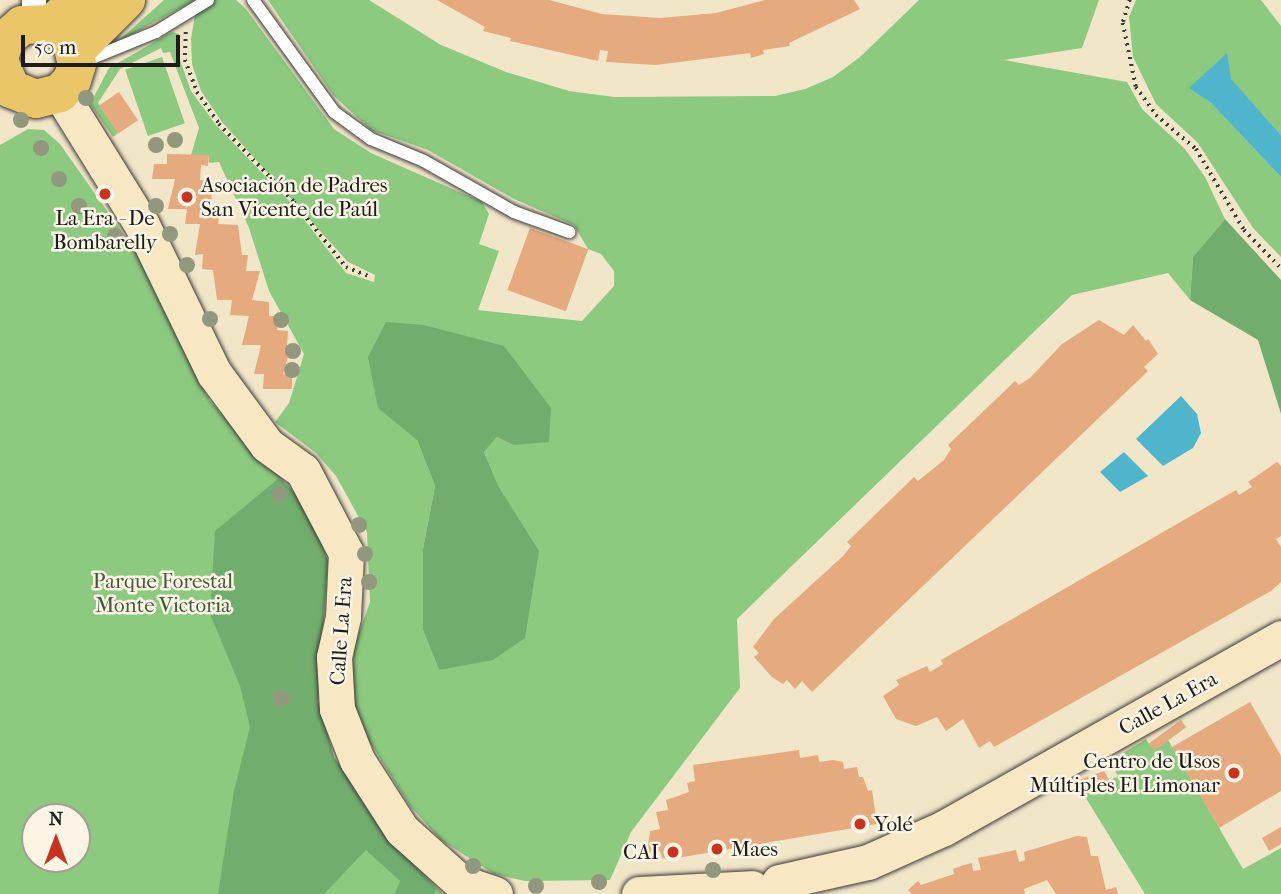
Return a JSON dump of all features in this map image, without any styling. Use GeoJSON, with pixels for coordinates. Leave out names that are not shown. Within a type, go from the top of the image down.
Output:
{"type":"FeatureCollection","features":[{"type":"Feature","properties":{"kind":"main road"},"geometry":{"type":"LineString","coordinates":[[30,61],[81,0]]}},
{"type":"Feature","properties":{"kind":"main road"},"geometry":{"type":"LineString","coordinates":[[30,61],[126,0]]}},
{"type":"Feature","properties":{"kind":"main road","name":"Calle La Era"},"geometry":{"type":"LineString","coordinates":[[30,61],[142,225],[215,373],[267,445],[303,471],[346,553],[344,617],[334,657],[336,696],[356,760],[402,830],[460,882],[495,894]]}},
{"type":"Feature","properties":{"kind":"main road","name":"Calle La Era"},"geometry":{"type":"LineString","coordinates":[[639,894],[771,890],[868,862],[944,828],[1281,638]]}},
{"type":"Feature","properties":{"kind":"main road"},"geometry":{"type":"LineString","coordinates":[[850,894],[868,862]]}},
{"type":"Feature","properties":{"kind":"lane"},"geometry":{"type":"LineString","coordinates":[[30,61],[104,57],[208,0]]}},
{"type":"Feature","properties":{"kind":"lane"},"geometry":{"type":"LineString","coordinates":[[253,0],[334,112],[371,139],[424,161],[514,212],[569,232]]}},
{"type":"Feature","properties":{"kind":"path"},"geometry":{"type":"LineString","coordinates":[[1130,0],[1123,23],[1136,87],[1156,115],[1196,149],[1244,230],[1281,268]]}},
{"type":"Feature","properties":{"kind":"path"},"geometry":{"type":"LineString","coordinates":[[186,14],[185,60],[204,102],[346,267],[371,277]]}},
{"type":"Feature","properties":{"kind":"green space"},"geometry":{"type":"Polygon","coordinates":[[[164,0],[195,0],[116,43],[164,0]]]}},
{"type":"Feature","properties":{"kind":"green space"},"geometry":{"type":"Polygon","coordinates":[[[215,0],[236,0],[246,9],[334,129],[371,153],[482,202],[489,214],[479,244],[499,251],[478,310],[582,321],[614,286],[614,271],[601,254],[588,249],[574,225],[514,199],[428,150],[371,130],[333,95],[268,0],[369,0],[441,45],[506,72],[569,91],[614,97],[775,96],[805,89],[833,77],[860,57],[919,0],[1099,0],[1082,48],[1004,60],[1127,82],[1142,109],[1185,149],[1205,177],[1225,219],[1193,257],[1190,300],[1168,273],[1072,295],[737,619],[740,688],[631,832],[610,880],[525,881],[494,874],[441,840],[410,806],[366,736],[355,706],[352,679],[354,647],[370,602],[367,532],[336,476],[316,453],[275,422],[289,403],[304,354],[269,291],[249,228],[219,162],[209,163],[209,155],[191,155],[199,128],[170,52],[163,53],[161,48],[120,69],[98,103],[118,133],[113,137],[90,104],[109,68],[172,32],[179,34],[179,57],[191,91],[216,125],[291,203],[346,273],[374,282],[375,275],[348,262],[222,122],[201,91],[192,64],[191,39],[195,15],[215,0]],[[551,408],[417,440],[435,486],[423,549],[423,630],[439,670],[538,551],[499,487],[484,452],[497,437],[513,445],[551,408]]]}},
{"type":"Feature","properties":{"kind":"green space"},"geometry":{"type":"Polygon","coordinates":[[[1136,0],[1261,0],[1281,26],[1281,135],[1230,79],[1210,102],[1281,177],[1281,257],[1253,228],[1198,143],[1156,104],[1133,57],[1129,17],[1136,0]]]}},
{"type":"Feature","properties":{"kind":"green space"},"geometry":{"type":"Polygon","coordinates":[[[162,57],[185,123],[148,136],[125,70],[162,57]]]}},
{"type":"Feature","properties":{"kind":"green space","name":"Parque Forestal Monte Victoria"},"geometry":{"type":"Polygon","coordinates":[[[28,129],[44,130],[60,144],[141,259],[209,400],[309,508],[324,634],[318,701],[334,757],[384,830],[443,894],[0,894],[0,145],[28,129]]]}},
{"type":"Feature","properties":{"kind":"green space"},"geometry":{"type":"Polygon","coordinates":[[[1225,219],[1281,280],[1281,414],[1258,340],[1190,300],[1193,257],[1225,219]]]}},
{"type":"Feature","properties":{"kind":"green space"},"geometry":{"type":"Polygon","coordinates":[[[386,322],[424,325],[504,346],[551,408],[549,442],[513,445],[497,437],[484,452],[499,487],[539,551],[525,638],[493,660],[439,670],[423,630],[423,549],[435,486],[417,440],[378,408],[368,357],[386,322]]]}},
{"type":"Feature","properties":{"kind":"green space"},"geometry":{"type":"Polygon","coordinates":[[[279,478],[309,508],[328,561],[318,701],[334,757],[384,830],[436,889],[434,894],[395,894],[400,881],[366,850],[324,894],[218,894],[234,791],[250,727],[240,686],[210,614],[215,531],[279,478]]]}},
{"type":"Feature","properties":{"kind":"green space"},"geometry":{"type":"Polygon","coordinates":[[[1167,738],[1243,869],[1281,848],[1281,894],[1145,894],[1084,795],[1118,776],[1110,761],[1146,739],[1151,747],[1167,738]]]}},
{"type":"Feature","properties":{"kind":"water"},"geometry":{"type":"Polygon","coordinates":[[[1227,53],[1231,79],[1281,135],[1281,177],[1210,102],[1189,88],[1227,53]]]}},
{"type":"Feature","properties":{"kind":"water"},"geometry":{"type":"Polygon","coordinates":[[[1181,396],[1197,414],[1201,433],[1193,448],[1163,466],[1136,439],[1181,396]]]}},
{"type":"Feature","properties":{"kind":"water"},"geometry":{"type":"Polygon","coordinates":[[[1124,452],[1148,476],[1120,492],[1100,472],[1124,452]]]}},
{"type":"Feature","properties":{"kind":"building"},"geometry":{"type":"Polygon","coordinates":[[[437,0],[549,0],[602,14],[660,18],[716,13],[765,0],[854,0],[860,9],[789,43],[790,46],[763,50],[764,54],[751,58],[750,53],[656,65],[606,62],[608,51],[600,50],[598,61],[510,41],[511,38],[483,31],[485,27],[437,0]]]}},
{"type":"Feature","properties":{"kind":"building"},"geometry":{"type":"Polygon","coordinates":[[[119,92],[138,120],[118,134],[99,105],[119,92]]]}},
{"type":"Feature","properties":{"kind":"building"},"geometry":{"type":"Polygon","coordinates":[[[167,154],[209,155],[208,166],[201,165],[200,180],[211,181],[212,209],[220,210],[218,224],[238,225],[242,255],[248,255],[246,271],[260,271],[252,300],[269,302],[269,316],[279,316],[277,330],[288,331],[287,345],[291,346],[283,374],[292,375],[292,389],[263,389],[264,374],[254,374],[261,345],[242,345],[249,316],[230,315],[232,300],[217,300],[213,270],[202,269],[203,254],[195,255],[200,224],[185,224],[187,209],[168,209],[175,179],[152,179],[154,164],[167,164],[167,154]]]}},
{"type":"Feature","properties":{"kind":"building"},"geometry":{"type":"Polygon","coordinates":[[[530,228],[588,249],[566,311],[507,290],[530,228]]]}},
{"type":"Feature","properties":{"kind":"building"},"geometry":{"type":"Polygon","coordinates":[[[1099,320],[1124,335],[1133,325],[1146,341],[1148,339],[1158,354],[1144,367],[1148,371],[812,692],[802,681],[795,689],[787,680],[783,684],[772,677],[754,657],[759,653],[753,647],[774,619],[843,556],[851,546],[847,542],[914,477],[918,481],[944,460],[951,449],[948,445],[1015,381],[1019,385],[1030,378],[1062,344],[1099,320]]]}},
{"type":"Feature","properties":{"kind":"building"},"geometry":{"type":"Polygon","coordinates":[[[1277,462],[1281,466],[1281,536],[1276,539],[1281,547],[1281,582],[1271,591],[994,747],[990,741],[979,748],[963,719],[946,731],[937,717],[916,726],[896,719],[883,696],[899,685],[896,680],[927,666],[930,672],[943,664],[941,660],[1236,490],[1239,495],[1252,487],[1248,482],[1277,462]]]}},
{"type":"Feature","properties":{"kind":"building","name":"Centro de Usos Múltiples El Limonar"},"geometry":{"type":"Polygon","coordinates":[[[1250,702],[1281,756],[1281,791],[1219,828],[1172,747],[1250,702]]]}},
{"type":"Feature","properties":{"kind":"building"},"geometry":{"type":"Polygon","coordinates":[[[1181,720],[1186,727],[1154,751],[1149,744],[1181,720]]]}},
{"type":"Feature","properties":{"kind":"building"},"geometry":{"type":"Polygon","coordinates":[[[799,750],[800,758],[818,755],[819,762],[833,760],[843,762],[844,769],[857,767],[859,777],[863,777],[868,791],[872,790],[877,824],[671,859],[662,858],[660,851],[647,853],[650,831],[660,829],[656,812],[668,810],[666,800],[689,792],[687,783],[695,781],[693,765],[799,750]]]}},
{"type":"Feature","properties":{"kind":"building"},"geometry":{"type":"Polygon","coordinates":[[[1104,771],[1110,781],[1084,795],[1076,781],[1104,771]]]}},
{"type":"Feature","properties":{"kind":"building"},"geometry":{"type":"Polygon","coordinates":[[[1281,827],[1281,844],[1269,851],[1262,838],[1281,827]]]}},
{"type":"Feature","properties":{"kind":"building"},"geometry":{"type":"Polygon","coordinates":[[[1077,836],[1087,837],[1091,856],[1098,856],[1106,890],[1116,887],[1118,894],[1056,894],[1047,880],[1024,889],[1025,894],[912,894],[908,890],[918,881],[921,885],[954,874],[953,869],[964,865],[972,863],[973,871],[981,870],[978,858],[1016,850],[1019,862],[1025,860],[1024,852],[1077,836]]]}},
{"type":"Feature","properties":{"kind":"place","name":"La Era - De Bombarelly"},"geometry":{"type":"Point","coordinates":[105,194]}},
{"type":"Feature","properties":{"kind":"place","name":"Asociación de Padres San Vicente de Paúl"},"geometry":{"type":"Point","coordinates":[187,197]}},
{"type":"Feature","properties":{"kind":"place","name":"Centro de Usos Múltiples El Limonar"},"geometry":{"type":"Point","coordinates":[1234,773]}},
{"type":"Feature","properties":{"kind":"place","name":"Yolé"},"geometry":{"type":"Point","coordinates":[860,824]}},
{"type":"Feature","properties":{"kind":"place","name":"Maes"},"geometry":{"type":"Point","coordinates":[717,849]}},
{"type":"Feature","properties":{"kind":"place","name":"CAI"},"geometry":{"type":"Point","coordinates":[673,852]}}]}
